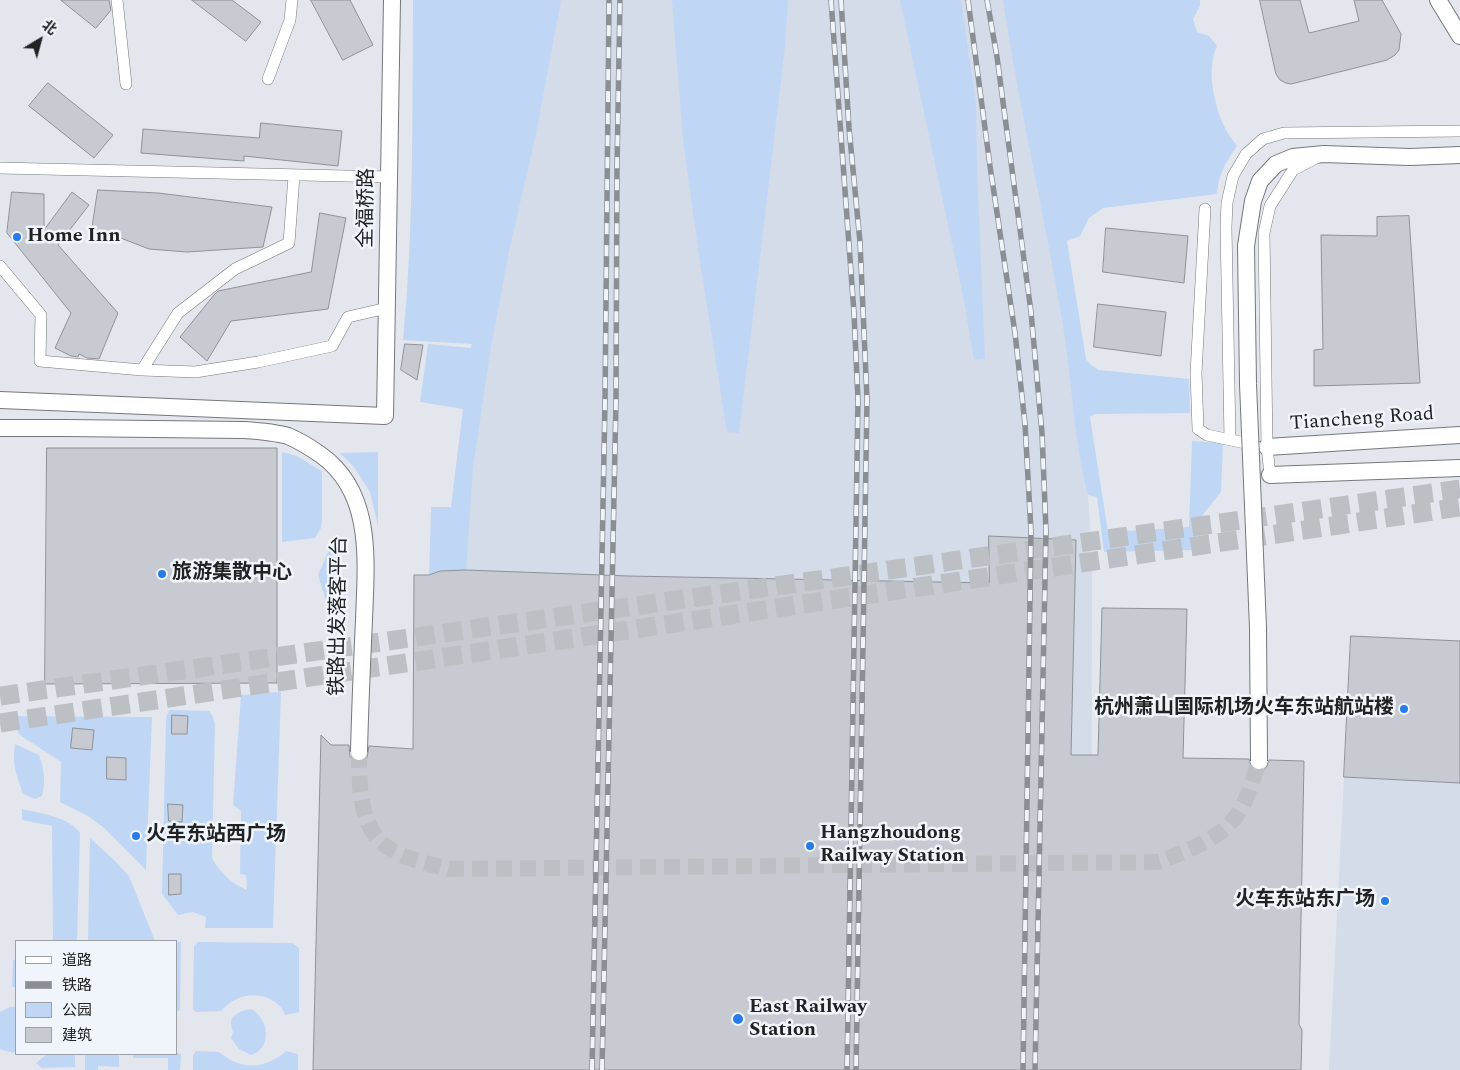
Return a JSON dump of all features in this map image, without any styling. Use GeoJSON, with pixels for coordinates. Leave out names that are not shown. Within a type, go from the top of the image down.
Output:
{"type":"FeatureCollection","features":[{"type":"Feature","properties":{"kind":"main road","name":"全福桥路"},"geometry":{"type":"LineString","coordinates":[[0,400],[334,416],[385,416],[392,0]]}},
{"type":"Feature","properties":{"kind":"main road"},"geometry":{"type":"LineString","coordinates":[[1438,0],[1460,36]]}},
{"type":"Feature","properties":{"kind":"main road"},"geometry":{"type":"LineString","coordinates":[[1259,761],[1258,628],[1248,384],[1246,246],[1253,201],[1260,181],[1276,164],[1293,157],[1324,154],[1410,157],[1460,155]]}},
{"type":"Feature","properties":{"kind":"main road","name":"铁路出发落客平台"},"geometry":{"type":"LineString","coordinates":[[0,428],[243,430],[270,432],[288,436],[308,446],[326,459],[341,474],[351,489],[360,514],[366,557],[358,752]]}},
{"type":"Feature","properties":{"kind":"main road","name":"Tiancheng Road"},"geometry":{"type":"LineString","coordinates":[[1267,447],[1460,435]]}},
{"type":"Feature","properties":{"kind":"main road"},"geometry":{"type":"LineString","coordinates":[[1270,475],[1460,468]]}},
{"type":"Feature","properties":{"kind":"street"},"geometry":{"type":"LineString","coordinates":[[117,0],[126,84]]}},
{"type":"Feature","properties":{"kind":"street"},"geometry":{"type":"LineString","coordinates":[[268,79],[290,20],[292,0]]}},
{"type":"Feature","properties":{"kind":"street"},"geometry":{"type":"LineString","coordinates":[[1230,439],[1227,202],[1233,176],[1246,154],[1263,139],[1284,133],[1460,131]]}},
{"type":"Feature","properties":{"kind":"street"},"geometry":{"type":"LineString","coordinates":[[1270,475],[1267,447],[1264,233],[1270,206],[1292,170],[1324,154]]}},
{"type":"Feature","properties":{"kind":"street"},"geometry":{"type":"LineString","coordinates":[[0,168],[390,177]]}},
{"type":"Feature","properties":{"kind":"street"},"geometry":{"type":"LineString","coordinates":[[142,370],[178,313],[235,269],[289,242],[294,176]]}},
{"type":"Feature","properties":{"kind":"street"},"geometry":{"type":"LineString","coordinates":[[1205,209],[1196,374],[1198,429],[1207,435],[1267,447]]}},
{"type":"Feature","properties":{"kind":"street"},"geometry":{"type":"LineString","coordinates":[[0,266],[41,315],[40,361],[142,370],[195,372],[258,362],[332,346],[348,317],[387,308]]}},
{"type":"Feature","properties":{"kind":"shaded area"},"geometry":{"type":"Polygon","coordinates":[[[550,0],[1023,0],[1088,495],[1092,556],[1091,1070],[430,1070],[440,571],[451,507],[471,348],[550,0]]]}},
{"type":"Feature","properties":{"kind":"shaded area","name":"火车东站东广场"},"geometry":{"type":"Polygon","coordinates":[[[1344,777],[1460,780],[1460,1070],[1329,1070],[1344,777]]]}},
{"type":"Feature","properties":{"kind":"green space"},"geometry":{"type":"Polygon","coordinates":[[[413,0],[561,0],[536,134],[509,251],[491,347],[473,467],[466,570],[440,571],[429,575],[431,507],[451,507],[463,409],[420,402],[428,344],[471,348],[472,344],[403,340],[411,213],[413,0]]]}},
{"type":"Feature","properties":{"kind":"green space"},"geometry":{"type":"Polygon","coordinates":[[[672,0],[788,0],[785,46],[739,433],[727,432],[699,255],[683,140],[672,0]]]}},
{"type":"Feature","properties":{"kind":"green space"},"geometry":{"type":"Polygon","coordinates":[[[900,0],[961,0],[976,104],[985,359],[974,360],[963,295],[900,0]]]}},
{"type":"Feature","properties":{"kind":"green space"},"geometry":{"type":"Polygon","coordinates":[[[1003,0],[1200,0],[1200,6],[1193,19],[1197,32],[1209,36],[1217,46],[1212,65],[1214,97],[1224,126],[1237,146],[1223,169],[1217,194],[1103,208],[1089,218],[1080,236],[1067,241],[1086,359],[1091,365],[1099,370],[1189,379],[1190,413],[1095,414],[1090,417],[1108,532],[1189,527],[1192,441],[1223,443],[1221,492],[1197,522],[1195,550],[1104,552],[1097,497],[1088,495],[1079,452],[1062,320],[1016,80],[1003,0]]]}},
{"type":"Feature","properties":{"kind":"green space"},"geometry":{"type":"Polygon","coordinates":[[[282,452],[297,456],[322,471],[322,520],[321,528],[315,538],[282,542],[282,452]]]}},
{"type":"Feature","properties":{"kind":"green space"},"geometry":{"type":"Polygon","coordinates":[[[378,452],[378,526],[370,492],[354,467],[340,453],[378,452]]]}},
{"type":"Feature","properties":{"kind":"green space"},"geometry":{"type":"Polygon","coordinates":[[[336,534],[335,630],[318,575],[336,534]]]}},
{"type":"Feature","properties":{"kind":"green space"},"geometry":{"type":"Polygon","coordinates":[[[281,692],[273,928],[205,928],[206,917],[193,912],[178,915],[162,894],[166,718],[169,710],[209,711],[213,717],[215,725],[212,858],[226,877],[247,890],[246,875],[240,874],[241,811],[233,805],[241,695],[281,692]]]}},
{"type":"Feature","properties":{"kind":"green space"},"geometry":{"type":"Polygon","coordinates":[[[9,716],[152,717],[146,870],[103,827],[88,816],[60,802],[61,762],[20,735],[9,716]]]}},
{"type":"Feature","properties":{"kind":"green space"},"geometry":{"type":"Polygon","coordinates":[[[15,744],[39,755],[44,775],[42,796],[35,799],[23,794],[14,765],[15,744]]]}},
{"type":"Feature","properties":{"kind":"green space"},"geometry":{"type":"Polygon","coordinates":[[[22,809],[61,819],[80,832],[77,940],[53,940],[52,826],[22,820],[22,809]]]}},
{"type":"Feature","properties":{"kind":"green space"},"geometry":{"type":"Polygon","coordinates":[[[90,838],[129,876],[155,940],[88,940],[90,838]]]}},
{"type":"Feature","properties":{"kind":"green space"},"geometry":{"type":"Polygon","coordinates":[[[178,942],[181,942],[180,1010],[178,1011],[178,942]]]}},
{"type":"Feature","properties":{"kind":"green space"},"geometry":{"type":"Polygon","coordinates":[[[198,942],[292,943],[299,948],[299,1012],[285,1015],[275,1002],[268,998],[254,995],[239,998],[221,1011],[196,1012],[193,1009],[194,946],[198,942]]]}},
{"type":"Feature","properties":{"kind":"green space"},"geometry":{"type":"Polygon","coordinates":[[[13,960],[15,960],[15,987],[12,987],[13,960]]]}},
{"type":"Feature","properties":{"kind":"green space"},"geometry":{"type":"Polygon","coordinates":[[[10,1007],[15,1007],[15,1053],[0,1049],[0,1012],[10,1007]]]}},
{"type":"Feature","properties":{"kind":"green space"},"geometry":{"type":"Polygon","coordinates":[[[251,1009],[262,1019],[266,1033],[263,1046],[251,1055],[239,1049],[231,1038],[233,1032],[231,1023],[235,1015],[251,1009]]]}},
{"type":"Feature","properties":{"kind":"green space"},"geometry":{"type":"Polygon","coordinates":[[[196,1051],[219,1052],[235,1062],[252,1065],[270,1062],[286,1051],[298,1054],[298,1070],[193,1070],[193,1055],[196,1051]]]}},
{"type":"Feature","properties":{"kind":"green space"},"geometry":{"type":"Polygon","coordinates":[[[178,1053],[181,1055],[180,1070],[168,1070],[168,1058],[133,1058],[133,1055],[178,1055],[178,1053]]]}},
{"type":"Feature","properties":{"kind":"green space"},"geometry":{"type":"Polygon","coordinates":[[[46,1055],[75,1055],[75,1067],[42,1068],[36,1063],[46,1055]]]}},
{"type":"Feature","properties":{"kind":"green space"},"geometry":{"type":"Polygon","coordinates":[[[85,1055],[119,1055],[119,1067],[98,1066],[98,1070],[85,1070],[85,1055]]]}},
{"type":"Feature","properties":{"kind":"building"},"geometry":{"type":"Polygon","coordinates":[[[61,0],[109,0],[111,10],[96,28],[61,0]]]}},
{"type":"Feature","properties":{"kind":"building"},"geometry":{"type":"Polygon","coordinates":[[[192,0],[232,0],[261,22],[246,41],[192,0]]]}},
{"type":"Feature","properties":{"kind":"building"},"geometry":{"type":"Polygon","coordinates":[[[311,0],[350,0],[373,45],[343,60],[311,0]]]}},
{"type":"Feature","properties":{"kind":"building"},"geometry":{"type":"Polygon","coordinates":[[[1260,0],[1300,0],[1309,33],[1359,21],[1354,0],[1382,0],[1401,34],[1399,50],[1387,60],[1291,84],[1286,83],[1280,80],[1276,74],[1260,0]]]}},
{"type":"Feature","properties":{"kind":"building"},"geometry":{"type":"Polygon","coordinates":[[[48,83],[113,135],[94,158],[29,106],[48,83]]]}},
{"type":"Feature","properties":{"kind":"building"},"geometry":{"type":"Polygon","coordinates":[[[261,123],[342,131],[338,166],[244,156],[244,161],[141,153],[143,129],[259,138],[261,123]]]}},
{"type":"Feature","properties":{"kind":"building"},"geometry":{"type":"Polygon","coordinates":[[[98,190],[158,193],[272,207],[263,247],[187,252],[149,249],[118,237],[92,230],[98,190]]]}},
{"type":"Feature","properties":{"kind":"building"},"geometry":{"type":"Polygon","coordinates":[[[12,192],[44,194],[44,230],[72,192],[89,205],[58,245],[118,313],[99,359],[87,358],[79,354],[78,357],[71,356],[55,348],[71,313],[7,233],[12,192]]]}},
{"type":"Feature","properties":{"kind":"building"},"geometry":{"type":"Polygon","coordinates":[[[320,213],[346,218],[328,309],[231,321],[207,361],[180,337],[218,291],[311,272],[320,213]]]}},
{"type":"Feature","properties":{"kind":"building"},"geometry":{"type":"Polygon","coordinates":[[[1409,216],[1420,383],[1314,386],[1314,350],[1323,349],[1321,235],[1377,236],[1377,217],[1409,216]]]}},
{"type":"Feature","properties":{"kind":"building"},"geometry":{"type":"Polygon","coordinates":[[[1106,228],[1188,236],[1184,283],[1103,272],[1106,228]]]}},
{"type":"Feature","properties":{"kind":"building"},"geometry":{"type":"Polygon","coordinates":[[[1098,304],[1166,312],[1161,356],[1094,347],[1098,304]]]}},
{"type":"Feature","properties":{"kind":"building"},"geometry":{"type":"Polygon","coordinates":[[[405,344],[423,345],[417,380],[401,370],[405,344]]]}},
{"type":"Feature","properties":{"kind":"building","name":"旅游集散中心"},"geometry":{"type":"Polygon","coordinates":[[[47,448],[277,448],[277,683],[45,684],[47,448]]]}},
{"type":"Feature","properties":{"kind":"building","name":"Hangzhoudong Railway Station"},"geometry":{"type":"Polygon","coordinates":[[[989,536],[1076,540],[1071,755],[1098,755],[1102,608],[1187,609],[1183,758],[1249,759],[1251,766],[1259,771],[1264,770],[1269,760],[1304,761],[1299,1024],[1302,1030],[1301,1070],[313,1070],[321,735],[331,745],[349,745],[350,757],[358,762],[367,758],[369,746],[413,749],[414,575],[466,570],[628,576],[989,583],[989,536]]]}},
{"type":"Feature","properties":{"kind":"building","name":"杭州萧山国际机场火车东站航站楼"},"geometry":{"type":"Polygon","coordinates":[[[1351,636],[1460,641],[1460,783],[1344,777],[1351,636]]]}},
{"type":"Feature","properties":{"kind":"building"},"geometry":{"type":"Polygon","coordinates":[[[172,715],[188,716],[187,734],[172,734],[172,715]]]}},
{"type":"Feature","properties":{"kind":"building"},"geometry":{"type":"Polygon","coordinates":[[[73,728],[94,730],[92,750],[71,748],[73,728]]]}},
{"type":"Feature","properties":{"kind":"building"},"geometry":{"type":"Polygon","coordinates":[[[107,757],[126,758],[126,780],[107,779],[107,757]]]}},
{"type":"Feature","properties":{"kind":"building"},"geometry":{"type":"Polygon","coordinates":[[[168,804],[183,805],[182,822],[169,821],[168,804]]]}},
{"type":"Feature","properties":{"kind":"building"},"geometry":{"type":"Polygon","coordinates":[[[169,874],[181,874],[181,894],[169,895],[169,874]]]}},
{"type":"Feature","properties":{"kind":"tunnel"},"geometry":{"type":"LineString","coordinates":[[0,696],[1460,489]]}},
{"type":"Feature","properties":{"kind":"tunnel"},"geometry":{"type":"LineString","coordinates":[[0,723],[1460,507]]}},
{"type":"Feature","properties":{"kind":"tunnel"},"geometry":{"type":"LineString","coordinates":[[359,752],[362,804],[370,828],[377,838],[393,851],[416,861],[449,869],[1159,862],[1207,841],[1227,826],[1243,805],[1259,761]]}},
{"type":"Feature","properties":{"kind":"railway"},"geometry":{"type":"LineString","coordinates":[[592,1070],[605,402],[609,0]]}},
{"type":"Feature","properties":{"kind":"railway"},"geometry":{"type":"LineString","coordinates":[[602,1070],[616,400],[620,0]]}},
{"type":"Feature","properties":{"kind":"railway"},"geometry":{"type":"LineString","coordinates":[[831,0],[854,313],[858,400],[847,1070]]}},
{"type":"Feature","properties":{"kind":"railway"},"geometry":{"type":"LineString","coordinates":[[841,0],[849,128],[860,242],[867,399],[856,1070]]}},
{"type":"Feature","properties":{"kind":"railway"},"geometry":{"type":"LineString","coordinates":[[968,0],[1015,333],[1025,424],[1031,531],[1023,1070]]}},
{"type":"Feature","properties":{"kind":"railway"},"geometry":{"type":"LineString","coordinates":[[987,0],[997,57],[1031,312],[1042,433],[1046,531],[1035,1070]]}},
{"type":"Feature","properties":{"kind":"place","name":"Home Inn"},"geometry":{"type":"Point","coordinates":[17,237]}},
{"type":"Feature","properties":{"kind":"place","name":"旅游集散中心"},"geometry":{"type":"Point","coordinates":[162,574]}},
{"type":"Feature","properties":{"kind":"place","name":"杭州萧山国际机场火车东站航站楼"},"geometry":{"type":"Point","coordinates":[1404,709]}},
{"type":"Feature","properties":{"kind":"place","name":"火车东站西广场"},"geometry":{"type":"Point","coordinates":[136,836]}},
{"type":"Feature","properties":{"kind":"place","name":"Hangzhoudong Railway Station"},"geometry":{"type":"Point","coordinates":[810,846]}},
{"type":"Feature","properties":{"kind":"place","name":"火车东站东广场"},"geometry":{"type":"Point","coordinates":[1385,901]}},
{"type":"Feature","properties":{"kind":"place","name":"East Railway Station"},"geometry":{"type":"Point","coordinates":[738,1019]}}]}
